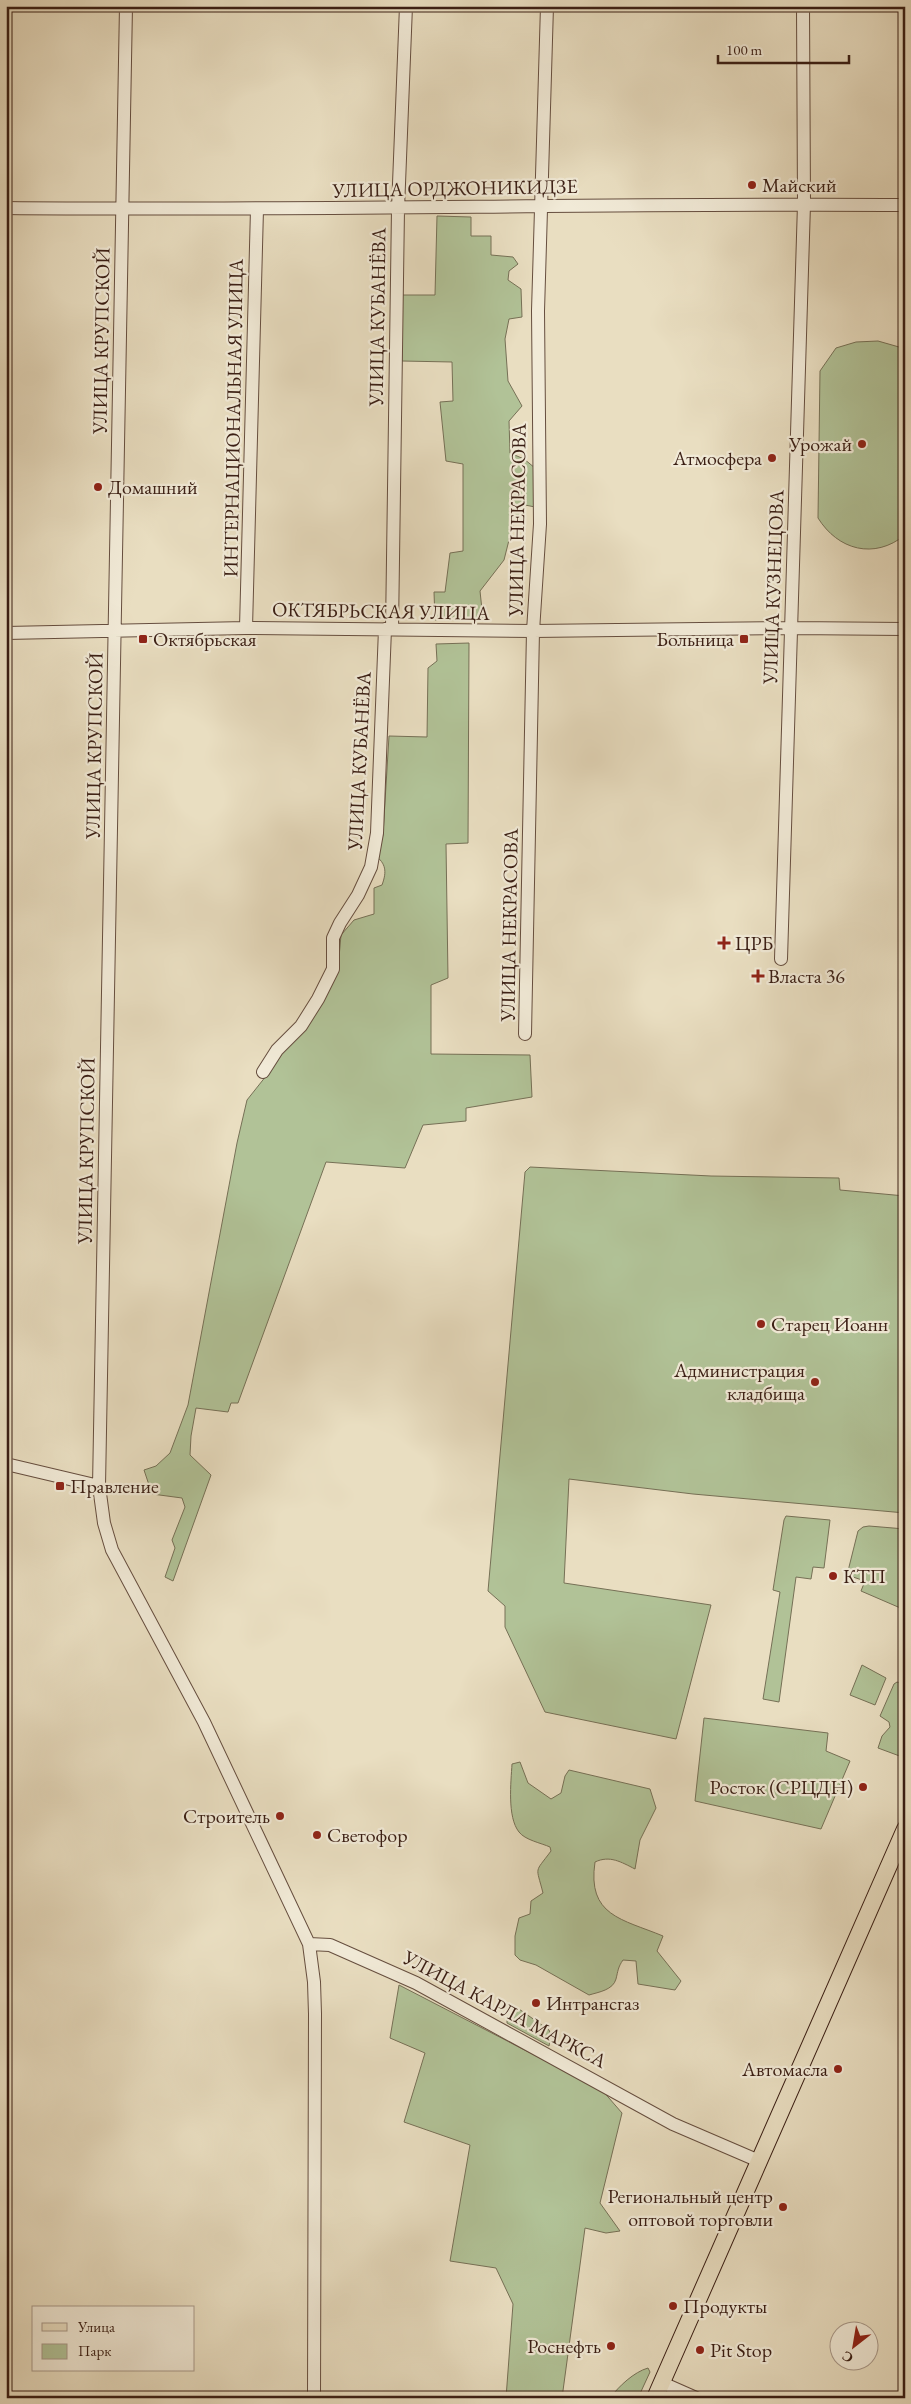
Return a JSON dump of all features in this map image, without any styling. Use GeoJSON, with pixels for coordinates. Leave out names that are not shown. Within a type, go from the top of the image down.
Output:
{"type":"FeatureCollection","features":[{"type":"Feature","properties":{"kind":"main road"},"geometry":{"type":"LineString","coordinates":[[655,2398],[904,1834]]}},
{"type":"Feature","properties":{"kind":"street","name":"УЛИЦА КРУПСКОЙ"},"geometry":{"type":"LineString","coordinates":[[126,6],[99,1486],[104,1523],[112,1550],[204,1722],[309,1944],[314,1982],[315,2014],[314,2398]]}},
{"type":"Feature","properties":{"kind":"street","name":"УЛИЦА КУБАНЁВА"},"geometry":{"type":"LineString","coordinates":[[263,1072],[277,1050],[301,1026],[318,999],[333,969],[333,938],[358,895],[371,867],[377,833],[388,629],[398,209],[406,6]]}},
{"type":"Feature","properties":{"kind":"street","name":"УЛИЦА НЕКРАСОВА"},"geometry":{"type":"LineString","coordinates":[[525,1034],[534,631],[540,524],[538,311],[543,205],[546,6]]}},
{"type":"Feature","properties":{"kind":"street","name":"УЛИЦА КУЗНЕЦОВА"},"geometry":{"type":"LineString","coordinates":[[781,959],[804,204],[803,6]]}},
{"type":"Feature","properties":{"kind":"street","name":"УЛИЦА ОРДЖОНИКИДЗЕ"},"geometry":{"type":"LineString","coordinates":[[6,208],[398,209],[543,205],[905,205]]}},
{"type":"Feature","properties":{"kind":"street","name":"ИНТЕРНАЦИОНАЛЬНАЯ УЛИЦА"},"geometry":{"type":"LineString","coordinates":[[246,628],[257,209]]}},
{"type":"Feature","properties":{"kind":"street","name":"ОКТЯБРЬСКАЯ УЛИЦА"},"geometry":{"type":"LineString","coordinates":[[6,633],[246,628],[534,631],[790,628],[905,629]]}},
{"type":"Feature","properties":{"kind":"street"},"geometry":{"type":"LineString","coordinates":[[6,1464],[99,1486]]}},
{"type":"Feature","properties":{"kind":"street","name":"УЛИЦА КАРЛА МАРКСА"},"geometry":{"type":"LineString","coordinates":[[309,1944],[330,1945],[416,1983],[673,2124],[759,2161]]}},
{"type":"Feature","properties":{"kind":"street"},"geometry":{"type":"LineString","coordinates":[[662,2383],[696,2398]]}},
{"type":"Feature","properties":{"kind":"green space"},"geometry":{"type":"Polygon","coordinates":[[[437,216],[471,217],[471,236],[491,236],[491,255],[513,257],[518,264],[509,271],[508,280],[521,289],[522,317],[509,319],[505,339],[508,381],[522,406],[509,421],[510,453],[524,459],[535,468],[535,507],[525,505],[523,516],[515,516],[504,560],[480,591],[483,619],[435,620],[434,592],[445,592],[450,553],[463,551],[463,464],[446,461],[440,402],[453,401],[452,362],[402,361],[402,295],[435,295],[437,216]]]}},
{"type":"Feature","properties":{"kind":"green space","name":"Урожай"},"geometry":{"type":"Polygon","coordinates":[[[878,341],[899,347],[905,354],[905,535],[893,543],[869,549],[857,548],[836,538],[818,518],[820,371],[836,348],[856,342],[878,341]]]}},
{"type":"Feature","properties":{"kind":"green space"},"geometry":{"type":"Polygon","coordinates":[[[469,643],[468,843],[446,844],[448,978],[431,985],[431,1054],[530,1055],[532,1097],[466,1108],[466,1121],[423,1125],[405,1168],[326,1162],[238,1403],[231,1403],[228,1412],[196,1408],[190,1455],[211,1475],[173,1581],[165,1577],[175,1548],[172,1540],[185,1507],[182,1498],[152,1494],[144,1470],[156,1466],[170,1453],[188,1405],[237,1143],[247,1100],[274,1066],[338,969],[341,935],[354,920],[374,914],[374,888],[382,885],[385,873],[383,863],[377,857],[383,835],[389,736],[427,737],[428,668],[437,661],[436,644],[469,643]]]}},
{"type":"Feature","properties":{"kind":"green space"},"geometry":{"type":"Polygon","coordinates":[[[530,1167],[711,1176],[839,1178],[840,1190],[905,1196],[905,1513],[693,1494],[569,1479],[564,1583],[711,1605],[676,1739],[545,1712],[505,1627],[505,1606],[488,1591],[525,1172],[530,1167]]]}},
{"type":"Feature","properties":{"kind":"green space"},"geometry":{"type":"Polygon","coordinates":[[[786,1516],[830,1520],[824,1568],[813,1567],[811,1579],[796,1577],[779,1702],[763,1699],[780,1592],[773,1590],[786,1516]]]}},
{"type":"Feature","properties":{"kind":"green space"},"geometry":{"type":"Polygon","coordinates":[[[863,1527],[905,1529],[905,1610],[861,1591],[865,1581],[847,1575],[858,1531],[863,1527]]]}},
{"type":"Feature","properties":{"kind":"green space"},"geometry":{"type":"Polygon","coordinates":[[[862,1665],[886,1678],[875,1705],[850,1695],[862,1665]]]}},
{"type":"Feature","properties":{"kind":"green space"},"geometry":{"type":"Polygon","coordinates":[[[897,1682],[905,1684],[905,1758],[878,1748],[882,1736],[890,1727],[889,1722],[880,1716],[894,1684],[897,1682]]]}},
{"type":"Feature","properties":{"kind":"green space"},"geometry":{"type":"Polygon","coordinates":[[[704,1718],[828,1733],[826,1751],[850,1761],[821,1829],[695,1801],[704,1718]]]}},
{"type":"Feature","properties":{"kind":"green space"},"geometry":{"type":"Polygon","coordinates":[[[520,1762],[528,1783],[551,1799],[561,1793],[565,1776],[569,1770],[650,1789],[656,1808],[640,1840],[635,1869],[615,1860],[600,1860],[595,1862],[594,1880],[596,1894],[602,1905],[611,1913],[634,1925],[663,1936],[657,1951],[681,1981],[675,1990],[638,1984],[636,1961],[623,1960],[612,1986],[589,1995],[536,1965],[520,1960],[515,1955],[515,1936],[519,1918],[530,1914],[531,1901],[543,1893],[538,1870],[551,1851],[550,1847],[522,1835],[515,1826],[511,1809],[512,1764],[520,1762]]]}},
{"type":"Feature","properties":{"kind":"green space"},"geometry":{"type":"Polygon","coordinates":[[[399,1985],[602,2090],[622,2113],[600,2203],[620,2231],[606,2233],[585,2228],[562,2398],[506,2398],[513,2304],[496,2268],[450,2261],[470,2145],[404,2122],[425,2053],[390,2038],[399,1985]]]}},
{"type":"Feature","properties":{"kind":"green space"},"geometry":{"type":"Polygon","coordinates":[[[519,2009],[549,2030],[551,2035],[549,2046],[507,2023],[507,2020],[519,2009]]]}},
{"type":"Feature","properties":{"kind":"green space"},"geometry":{"type":"Polygon","coordinates":[[[648,2368],[650,2372],[638,2398],[610,2398],[627,2380],[648,2368]]]}},
{"type":"Feature","properties":{"kind":"place","name":"Майский"},"geometry":{"type":"Point","coordinates":[752,185]}},
{"type":"Feature","properties":{"kind":"place","name":"Урожай"},"geometry":{"type":"Point","coordinates":[862,444]}},
{"type":"Feature","properties":{"kind":"place","name":"Атмосфера"},"geometry":{"type":"Point","coordinates":[772,458]}},
{"type":"Feature","properties":{"kind":"place","name":"Домашний"},"geometry":{"type":"Point","coordinates":[98,487]}},
{"type":"Feature","properties":{"kind":"place","name":"Октябрьская"},"geometry":{"type":"Point","coordinates":[143,639]}},
{"type":"Feature","properties":{"kind":"place","name":"Больница"},"geometry":{"type":"Point","coordinates":[744,639]}},
{"type":"Feature","properties":{"kind":"place","name":"ЦРБ"},"geometry":{"type":"Point","coordinates":[724,943]}},
{"type":"Feature","properties":{"kind":"place","name":"Власта 36"},"geometry":{"type":"Point","coordinates":[758,976]}},
{"type":"Feature","properties":{"kind":"place","name":"Старец Иоанн"},"geometry":{"type":"Point","coordinates":[761,1324]}},
{"type":"Feature","properties":{"kind":"place","name":"Администрация кладбища"},"geometry":{"type":"Point","coordinates":[815,1382]}},
{"type":"Feature","properties":{"kind":"place","name":"Правление"},"geometry":{"type":"Point","coordinates":[60,1486]}},
{"type":"Feature","properties":{"kind":"place","name":"КТП"},"geometry":{"type":"Point","coordinates":[833,1576]}},
{"type":"Feature","properties":{"kind":"place","name":"Росток (СРЦДН)"},"geometry":{"type":"Point","coordinates":[863,1787]}},
{"type":"Feature","properties":{"kind":"place","name":"Строитель"},"geometry":{"type":"Point","coordinates":[280,1816]}},
{"type":"Feature","properties":{"kind":"place","name":"Светофор"},"geometry":{"type":"Point","coordinates":[317,1835]}},
{"type":"Feature","properties":{"kind":"place","name":"Интрансгаз"},"geometry":{"type":"Point","coordinates":[536,2003]}},
{"type":"Feature","properties":{"kind":"place","name":"Автомасла"},"geometry":{"type":"Point","coordinates":[838,2069]}},
{"type":"Feature","properties":{"kind":"place","name":"Региональный центр оптовой торговли"},"geometry":{"type":"Point","coordinates":[783,2207]}},
{"type":"Feature","properties":{"kind":"place","name":"Продукты"},"geometry":{"type":"Point","coordinates":[673,2306]}},
{"type":"Feature","properties":{"kind":"place","name":"Роснефть"},"geometry":{"type":"Point","coordinates":[611,2346]}},
{"type":"Feature","properties":{"kind":"place","name":"Pit Stop"},"geometry":{"type":"Point","coordinates":[700,2350]}}]}
